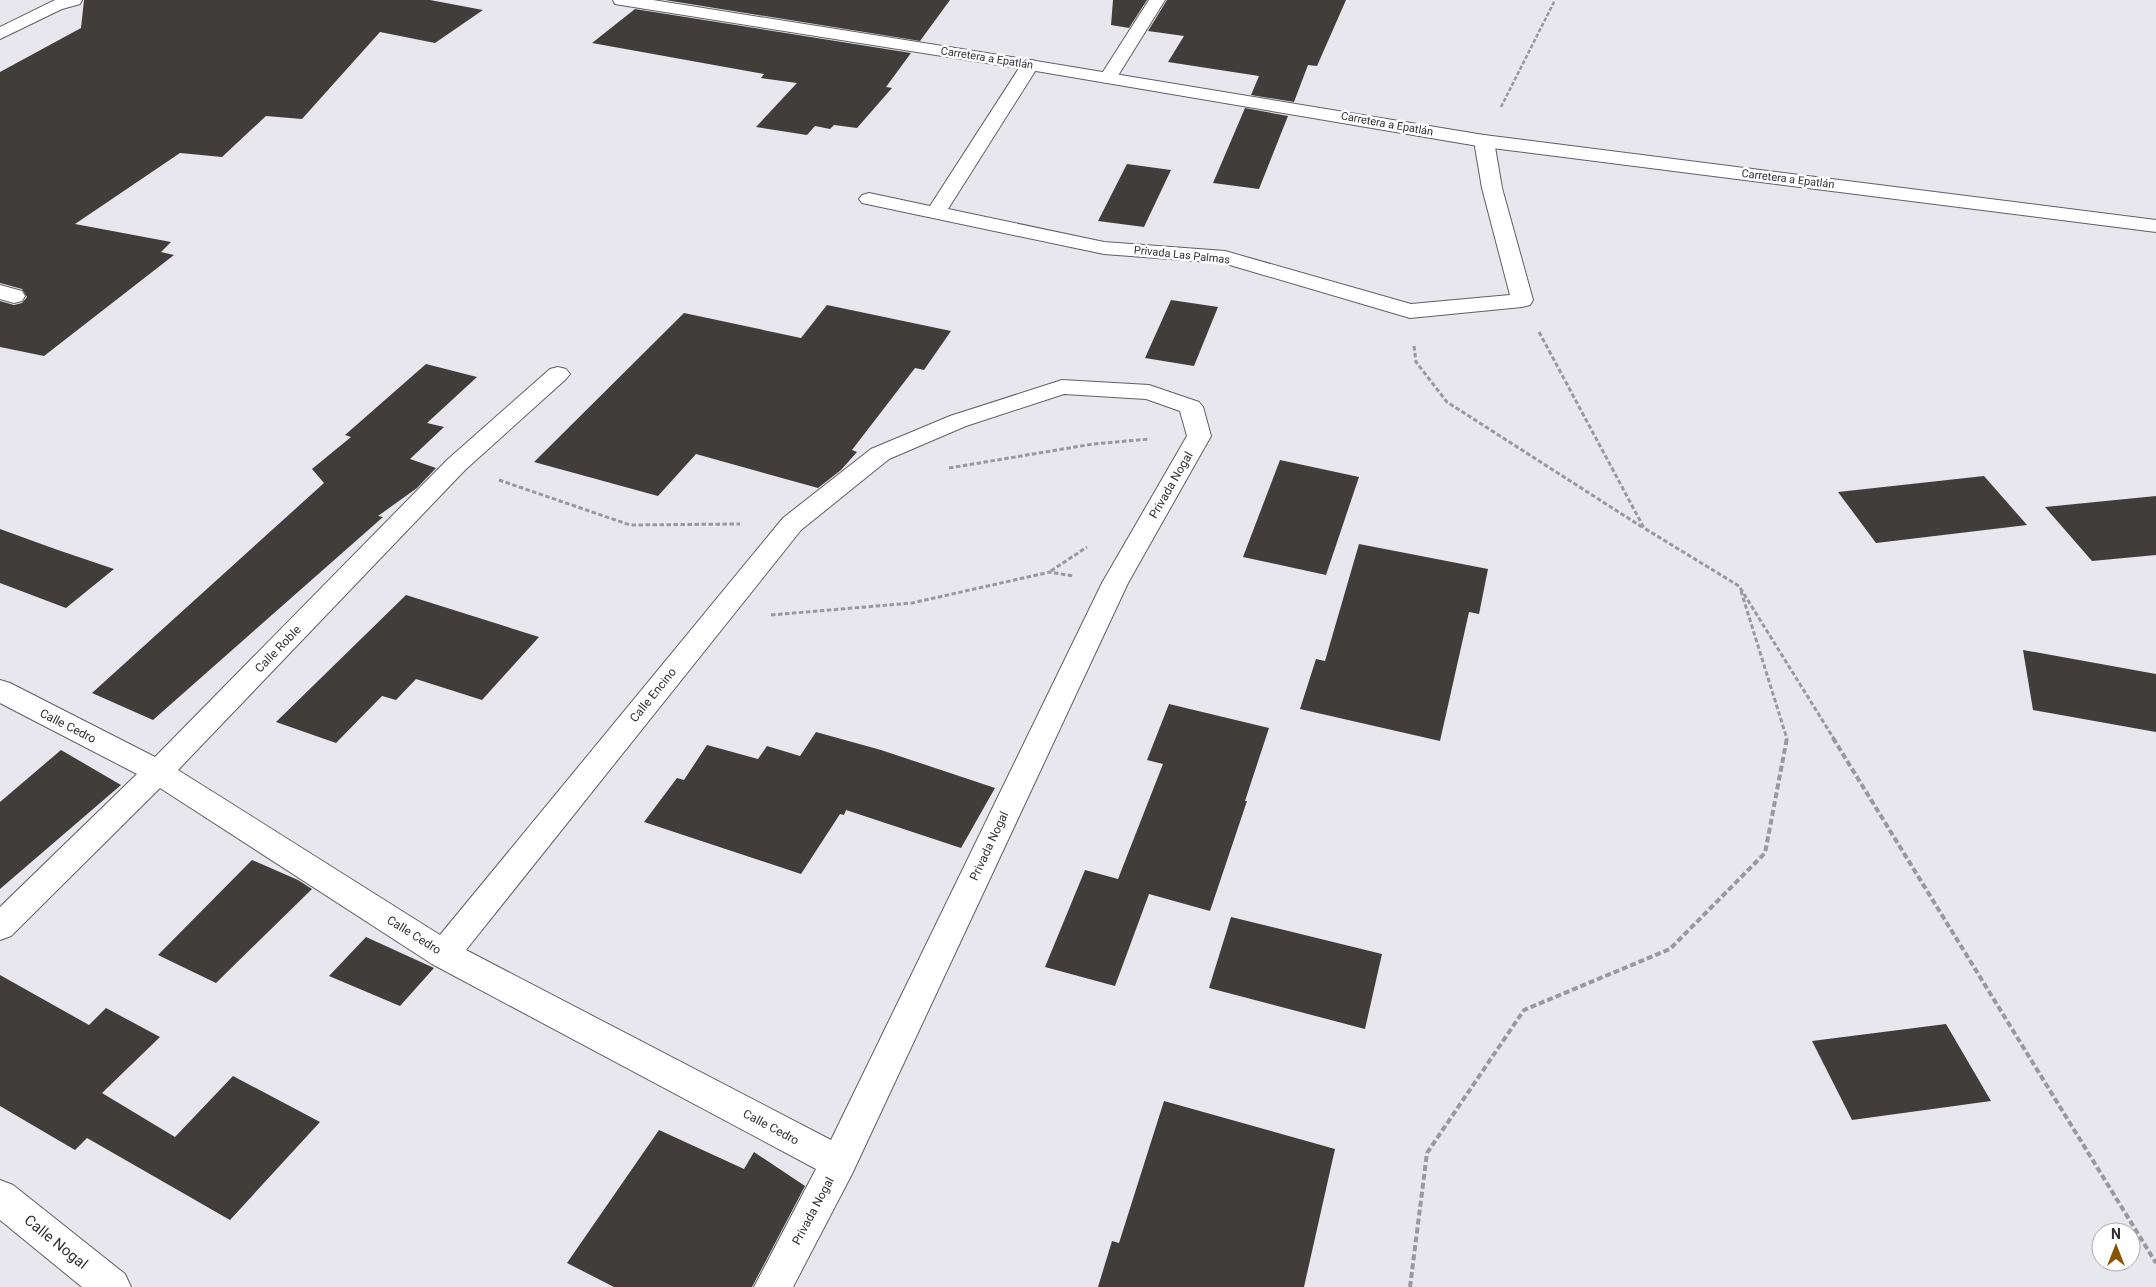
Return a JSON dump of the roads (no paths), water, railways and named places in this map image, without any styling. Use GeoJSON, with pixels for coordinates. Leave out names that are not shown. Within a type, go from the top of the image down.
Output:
{"type":"FeatureCollection","features":[{"type":"Feature","properties":{"kind":"street"},"geometry":{"type":"LineString","coordinates":[[0,34],[56,5],[74,0]]}},
{"type":"Feature","properties":{"kind":"street","name":"Carretera a Epatlán"},"geometry":{"type":"LineString","coordinates":[[620,0],[1030,64],[1484,141],[2156,226]]}},
{"type":"Feature","properties":{"kind":"street"},"geometry":{"type":"LineString","coordinates":[[1108,78],[1157,0]]}},
{"type":"Feature","properties":{"kind":"street"},"geometry":{"type":"LineString","coordinates":[[936,212],[1030,64]]}},
{"type":"Feature","properties":{"kind":"street","name":"Privada Las Palmas"},"geometry":{"type":"LineString","coordinates":[[869,200],[936,212],[1104,248],[1225,258],[1410,311],[1522,300],[1492,188],[1484,141]]}},
{"type":"Feature","properties":{"kind":"street","name":"Calle Roble"},"geometry":{"type":"LineString","coordinates":[[0,926],[158,772],[456,464],[558,374]]}},
{"type":"Feature","properties":{"kind":"street","name":"Calle Encino"},"geometry":{"type":"LineString","coordinates":[[444,954],[792,524],[880,454],[958,421],[1062,387],[1150,392],[1190,407]]}},
{"type":"Feature","properties":{"kind":"street","name":"Privada Nogal"},"geometry":{"type":"LineString","coordinates":[[773,1287],[839,1162],[1115,583],[1199,436],[1190,407]]}},
{"type":"Feature","properties":{"kind":"street","name":"Calle Cedro"},"geometry":{"type":"LineString","coordinates":[[0,690],[158,772],[444,954],[839,1162]]}},
{"type":"Feature","properties":{"kind":"street","name":"Calle Nogal"},"geometry":{"type":"LineString","coordinates":[[0,1197],[112,1287]]}}]}
